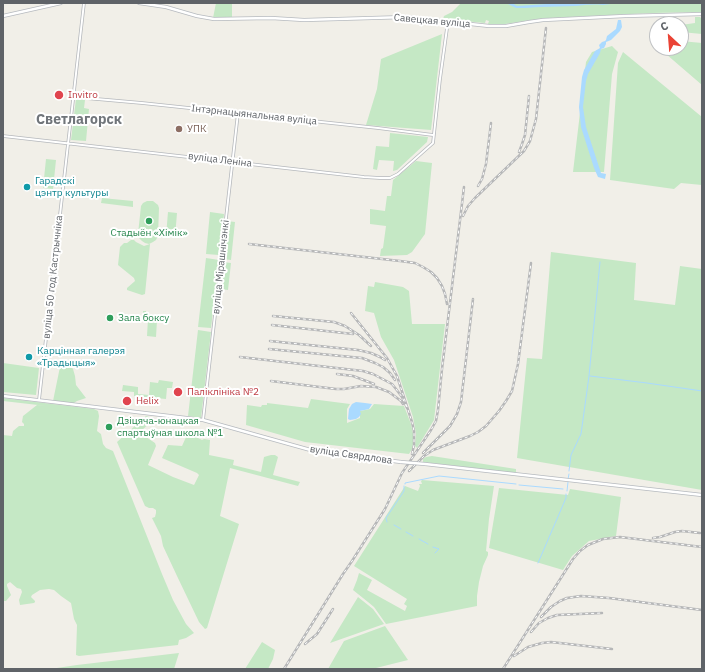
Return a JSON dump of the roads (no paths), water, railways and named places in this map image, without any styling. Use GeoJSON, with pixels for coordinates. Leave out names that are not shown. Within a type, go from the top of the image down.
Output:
{"type":"FeatureCollection","features":[{"type":"Feature","properties":{"kind":"main road"},"geometry":{"type":"LineString","coordinates":[[3,16],[61,3]]}},
{"type":"Feature","properties":{"kind":"main road","name":"Савецкая вуліца"},"geometry":{"type":"LineString","coordinates":[[139,3],[166,7],[214,20],[271,18],[304,20],[406,17],[489,26],[506,26],[543,20],[702,14]]}},
{"type":"Feature","properties":{"kind":"main road","name":"вуліца Свярдлова"},"geometry":{"type":"LineString","coordinates":[[3,396],[203,420],[314,451],[702,495]]}},
{"type":"Feature","properties":{"kind":"street","name":"вуліца 50 год Кастрычніка"},"geometry":{"type":"LineString","coordinates":[[81,3],[84,10]]}},
{"type":"Feature","properties":{"kind":"street","name":"вуліца 50 год Кастрычніка"},"geometry":{"type":"LineString","coordinates":[[39,400],[84,3]]}},
{"type":"Feature","properties":{"kind":"street"},"geometry":{"type":"LineString","coordinates":[[433,136],[448,21]]}},
{"type":"Feature","properties":{"kind":"street","name":"Інтэрнацыянальная вуліца"},"geometry":{"type":"LineString","coordinates":[[74,97],[378,128],[433,136]]}},
{"type":"Feature","properties":{"kind":"street","name":"вуліца Мірашнічэнкі"},"geometry":{"type":"LineString","coordinates":[[203,420],[238,113]]}},
{"type":"Feature","properties":{"kind":"street","name":"вуліца Леніна"},"geometry":{"type":"LineString","coordinates":[[3,136],[364,177],[390,178],[398,174],[433,143],[433,136]]}},
{"type":"Feature","properties":{"kind":"water"},"geometry":{"type":"Polygon","coordinates":[[[506,3],[512,3],[517,6],[618,3],[603,5],[594,4],[516,8],[506,3]]]}},
{"type":"Feature","properties":{"kind":"water"},"geometry":{"type":"Polygon","coordinates":[[[618,20],[621,20],[622,27],[620,31],[611,40],[606,42],[588,74],[583,107],[586,127],[601,173],[606,174],[605,179],[598,177],[594,168],[581,127],[579,107],[584,70],[595,51],[600,48],[599,45],[616,29],[618,20]]]}},
{"type":"Feature","properties":{"kind":"water"},"geometry":{"type":"Polygon","coordinates":[[[356,402],[372,404],[369,409],[360,411],[361,414],[359,417],[350,420],[348,419],[349,409],[352,404],[356,402]]]}},
{"type":"Feature","properties":{"kind":"waterway"},"geometry":{"type":"LineString","coordinates":[[589,4],[596,4]]}},
{"type":"Feature","properties":{"kind":"waterway"},"geometry":{"type":"LineString","coordinates":[[569,471],[571,455],[581,434],[589,376],[600,262]]}},
{"type":"Feature","properties":{"kind":"waterway"},"geometry":{"type":"LineString","coordinates":[[590,376],[702,391]]}},
{"type":"Feature","properties":{"kind":"waterway"},"geometry":{"type":"LineString","coordinates":[[568,479],[569,474]]}},
{"type":"Feature","properties":{"kind":"waterway"},"geometry":{"type":"LineString","coordinates":[[405,484],[439,476],[516,484]]}},
{"type":"Feature","properties":{"kind":"waterway"},"geometry":{"type":"LineString","coordinates":[[567,491],[568,482]]}},
{"type":"Feature","properties":{"kind":"waterway"},"geometry":{"type":"LineString","coordinates":[[519,485],[563,489]]}},
{"type":"Feature","properties":{"kind":"waterway"},"geometry":{"type":"LineString","coordinates":[[387,522],[386,518],[404,491],[404,486]]}},
{"type":"Feature","properties":{"kind":"waterway"},"geometry":{"type":"LineString","coordinates":[[538,563],[566,498],[566,494]]}},
{"type":"Feature","properties":{"kind":"waterway"},"geometry":{"type":"LineString","coordinates":[[394,525],[401,529]]}},
{"type":"Feature","properties":{"kind":"waterway"},"geometry":{"type":"LineString","coordinates":[[406,532],[413,536]]}},
{"type":"Feature","properties":{"kind":"waterway"},"geometry":{"type":"LineString","coordinates":[[419,539],[428,544]]}},
{"type":"Feature","properties":{"kind":"waterway"},"geometry":{"type":"LineString","coordinates":[[433,547],[439,549],[435,553]]}},
{"type":"Feature","properties":{"kind":"railway"},"geometry":{"type":"LineString","coordinates":[[463,216],[468,206],[475,198],[524,151],[530,141],[536,119],[546,28]]}},
{"type":"Feature","properties":{"kind":"railway"},"geometry":{"type":"LineString","coordinates":[[519,152],[525,135],[529,96]]}},
{"type":"Feature","properties":{"kind":"railway"},"geometry":{"type":"LineString","coordinates":[[478,186],[482,179],[486,164],[491,123]]}},
{"type":"Feature","properties":{"kind":"railway"},"geometry":{"type":"LineString","coordinates":[[284,669],[385,509],[402,473],[436,421],[464,187]]}},
{"type":"Feature","properties":{"kind":"railway"},"geometry":{"type":"LineString","coordinates":[[249,244],[415,263],[431,272],[437,278],[442,286],[447,304]]}},
{"type":"Feature","properties":{"kind":"railway"},"geometry":{"type":"LineString","coordinates":[[409,471],[424,456],[433,450],[470,436],[486,426],[499,411],[512,391],[518,364],[531,263]]}},
{"type":"Feature","properties":{"kind":"railway"},"geometry":{"type":"LineString","coordinates":[[423,453],[450,426],[457,414],[461,402],[473,299]]}},
{"type":"Feature","properties":{"kind":"railway"},"geometry":{"type":"LineString","coordinates":[[351,313],[387,358],[397,376],[414,431],[414,445],[412,454]]}},
{"type":"Feature","properties":{"kind":"railway"},"geometry":{"type":"LineString","coordinates":[[273,316],[334,322],[345,326],[359,335],[371,346]]}},
{"type":"Feature","properties":{"kind":"railway"},"geometry":{"type":"LineString","coordinates":[[272,325],[353,334]]}},
{"type":"Feature","properties":{"kind":"railway"},"geometry":{"type":"LineString","coordinates":[[270,341],[358,350],[371,353],[385,360]]}},
{"type":"Feature","properties":{"kind":"railway"},"geometry":{"type":"LineString","coordinates":[[269,349],[362,358],[383,367],[395,380]]}},
{"type":"Feature","properties":{"kind":"railway"},"geometry":{"type":"LineString","coordinates":[[240,357],[363,371],[373,374],[392,384],[402,397],[407,408]]}},
{"type":"Feature","properties":{"kind":"railway"},"geometry":{"type":"LineString","coordinates":[[337,374],[353,376],[374,384]]}},
{"type":"Feature","properties":{"kind":"railway"},"geometry":{"type":"LineString","coordinates":[[271,381],[336,389],[361,386],[376,387],[389,392],[403,404]]}},
{"type":"Feature","properties":{"kind":"railway"},"geometry":{"type":"LineString","coordinates":[[653,538],[682,531],[700,533]]}},
{"type":"Feature","properties":{"kind":"railway"},"geometry":{"type":"LineString","coordinates":[[503,669],[573,559],[588,545],[603,539],[620,537],[702,547]]}},
{"type":"Feature","properties":{"kind":"railway"},"geometry":{"type":"LineString","coordinates":[[541,617],[551,607],[560,601],[567,598],[581,596],[609,598],[702,610]]}},
{"type":"Feature","properties":{"kind":"railway"},"geometry":{"type":"LineString","coordinates":[[305,644],[317,634],[333,609]]}},
{"type":"Feature","properties":{"kind":"railway"},"geometry":{"type":"LineString","coordinates":[[531,632],[539,623],[557,615],[602,613]]}},
{"type":"Feature","properties":{"kind":"railway"},"geometry":{"type":"LineString","coordinates":[[514,656],[528,647],[551,642],[612,649]]}},
{"type":"Feature","properties":{"kind":"place","name":"Invitro"},"geometry":{"type":"Point","coordinates":[59,95]}},
{"type":"Feature","properties":{"kind":"place","name":"УПК"},"geometry":{"type":"Point","coordinates":[179,129]}},
{"type":"Feature","properties":{"kind":"place","name":"Гарадскі цэнтр культуры"},"geometry":{"type":"Point","coordinates":[27,187]}},
{"type":"Feature","properties":{"kind":"place","name":"Стадыён «Хімік»"},"geometry":{"type":"Point","coordinates":[149,221]}},
{"type":"Feature","properties":{"kind":"place","name":"Зала боксу"},"geometry":{"type":"Point","coordinates":[110,318]}},
{"type":"Feature","properties":{"kind":"place","name":"Карцінная галерэя «Традыцыя»"},"geometry":{"type":"Point","coordinates":[29,357]}},
{"type":"Feature","properties":{"kind":"place","name":"Паліклініка №2"},"geometry":{"type":"Point","coordinates":[178,392]}},
{"type":"Feature","properties":{"kind":"place","name":"Helix"},"geometry":{"type":"Point","coordinates":[127,401]}},
{"type":"Feature","properties":{"kind":"place","name":"Дзіцяча-юнацкая спартыўная школа №1"},"geometry":{"type":"Point","coordinates":[109,427]}},
{"type":"Feature","properties":{"kind":"district","name":"Светлагорск"},"geometry":{"type":"Point","coordinates":[79,120]}}]}
